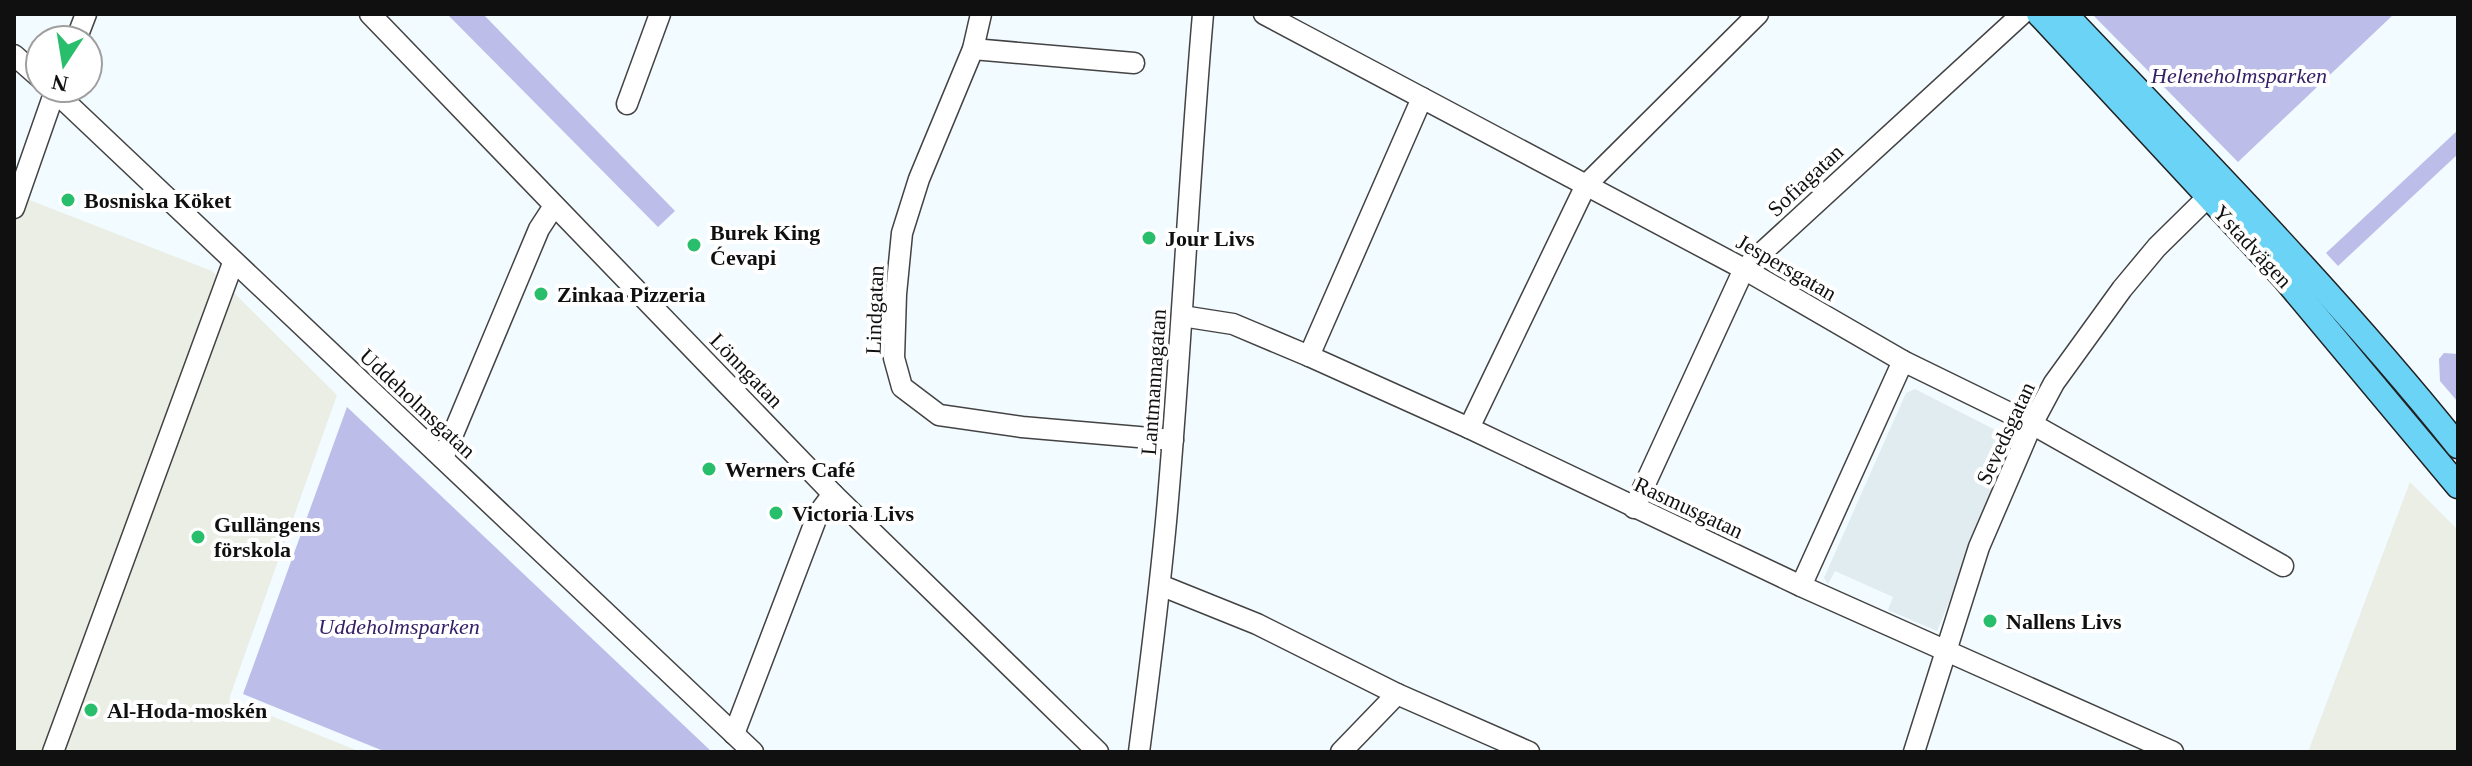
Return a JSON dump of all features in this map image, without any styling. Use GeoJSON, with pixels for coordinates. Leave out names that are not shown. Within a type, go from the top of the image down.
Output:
{"type":"FeatureCollection","features":[{"type":"Feature","properties":{"kind":"main road","name":"Ystadvägen"},"geometry":{"type":"LineString","coordinates":[[2039,14],[2215,189],[2349,316],[2458,446]]}},
{"type":"Feature","properties":{"kind":"main road","name":"Ystadvägen"},"geometry":{"type":"LineString","coordinates":[[2065,14],[2215,189],[2285,279],[2458,486]]}},
{"type":"Feature","properties":{"kind":"street","name":"Lönngatan"},"geometry":{"type":"LineString","coordinates":[[370,14],[833,494],[1098,752]]}},
{"type":"Feature","properties":{"kind":"street"},"geometry":{"type":"LineString","coordinates":[[627,104],[660,14]]}},
{"type":"Feature","properties":{"kind":"street","name":"Lindgatan"},"geometry":{"type":"LineString","coordinates":[[981,14],[973,49],[919,179],[902,233],[894,358],[902,387],[939,415],[1022,427],[1173,440]]}},
{"type":"Feature","properties":{"kind":"street","name":"Lantmannagatan"},"geometry":{"type":"LineString","coordinates":[[1139,752],[1160,585],[1173,440],[1189,177],[1203,14]]}},
{"type":"Feature","properties":{"kind":"street","name":"Jespersgatan"},"geometry":{"type":"LineString","coordinates":[[1264,14],[1744,269],[1903,361],[2032,424],[2283,566]]}},
{"type":"Feature","properties":{"kind":"street"},"geometry":{"type":"LineString","coordinates":[[1469,428],[1586,185],[1758,14]]}},
{"type":"Feature","properties":{"kind":"street","name":"Sofiagatan"},"geometry":{"type":"LineString","coordinates":[[1634,508],[1744,269],[2022,14]]}},
{"type":"Feature","properties":{"kind":"street"},"geometry":{"type":"LineString","coordinates":[[973,49],[1134,63]]}},
{"type":"Feature","properties":{"kind":"street"},"geometry":{"type":"LineString","coordinates":[[1309,356],[1422,98]]}},
{"type":"Feature","properties":{"kind":"street"},"geometry":{"type":"LineString","coordinates":[[14,208],[45,104]]}},
{"type":"Feature","properties":{"kind":"street","name":"Uddeholmsgatan"},"geometry":{"type":"LineString","coordinates":[[69,104],[233,263],[753,752]]}},
{"type":"Feature","properties":{"kind":"street","name":"Sevedsgatan"},"geometry":{"type":"LineString","coordinates":[[1914,752],[1979,547],[2032,424],[2054,383],[2122,289],[2157,247],[2215,189]]}},
{"type":"Feature","properties":{"kind":"street"},"geometry":{"type":"LineString","coordinates":[[443,458],[539,229],[554,206]]}},
{"type":"Feature","properties":{"kind":"street"},"geometry":{"type":"LineString","coordinates":[[53,752],[233,263]]}},
{"type":"Feature","properties":{"kind":"street","name":"Rasmusgatan"},"geometry":{"type":"LineString","coordinates":[[1182,316],[1233,324],[1309,356],[1469,428],[1801,586],[2173,752]]}},
{"type":"Feature","properties":{"kind":"street"},"geometry":{"type":"LineString","coordinates":[[1801,586],[1903,361]]}},
{"type":"Feature","properties":{"kind":"street"},"geometry":{"type":"LineString","coordinates":[[734,734],[818,514],[833,494]]}},
{"type":"Feature","properties":{"kind":"street"},"geometry":{"type":"LineString","coordinates":[[1160,585],[1257,624],[1397,694],[1529,752]]}},
{"type":"Feature","properties":{"kind":"street"},"geometry":{"type":"LineString","coordinates":[[1341,752],[1397,694]]}},
{"type":"Feature","properties":{"kind":"shaded area"},"geometry":{"type":"Polygon","coordinates":[[[14,194],[212,271],[337,395],[229,699],[361,752],[14,752],[14,194]]]}},
{"type":"Feature","properties":{"kind":"shaded area"},"geometry":{"type":"Polygon","coordinates":[[[1915,389],[2015,440],[1937,631],[1888,610],[1893,597],[1835,571],[1828,584],[1824,578],[1906,393],[1915,389]]]}},
{"type":"Feature","properties":{"kind":"shaded area"},"geometry":{"type":"Polygon","coordinates":[[[2410,482],[2458,530],[2458,752],[2308,752],[2410,482]]]}},
{"type":"Feature","properties":{"kind":"green space"},"geometry":{"type":"Polygon","coordinates":[[[447,14],[483,14],[675,211],[658,227],[447,14]]]}},
{"type":"Feature","properties":{"kind":"green space","name":"Heleneholmsparken"},"geometry":{"type":"Polygon","coordinates":[[[2092,14],[2394,14],[2238,162],[2092,14]]]}},
{"type":"Feature","properties":{"kind":"green space"},"geometry":{"type":"Polygon","coordinates":[[[2458,130],[2458,154],[2338,266],[2326,253],[2458,130]]]}},
{"type":"Feature","properties":{"kind":"green space"},"geometry":{"type":"Polygon","coordinates":[[[2444,353],[2458,354],[2458,402],[2440,381],[2439,359],[2444,353]]]}},
{"type":"Feature","properties":{"kind":"green space","name":"Uddeholmsparken"},"geometry":{"type":"Polygon","coordinates":[[[347,407],[712,752],[386,752],[243,694],[347,407]]]}},
{"type":"Feature","properties":{"kind":"place","name":"Bosniska Köket"},"geometry":{"type":"Point","coordinates":[68,200]}},
{"type":"Feature","properties":{"kind":"place","name":"Jour Livs"},"geometry":{"type":"Point","coordinates":[1149,238]}},
{"type":"Feature","properties":{"kind":"place","name":"Burek King Ćevapi"},"geometry":{"type":"Point","coordinates":[694,245]}},
{"type":"Feature","properties":{"kind":"place","name":"Zinkaa Pizzeria"},"geometry":{"type":"Point","coordinates":[541,294]}},
{"type":"Feature","properties":{"kind":"place","name":"Werners Café"},"geometry":{"type":"Point","coordinates":[709,469]}},
{"type":"Feature","properties":{"kind":"place","name":"Victoria Livs"},"geometry":{"type":"Point","coordinates":[776,513]}},
{"type":"Feature","properties":{"kind":"place","name":"Gullängens förskola"},"geometry":{"type":"Point","coordinates":[198,537]}},
{"type":"Feature","properties":{"kind":"place","name":"Nallens Livs"},"geometry":{"type":"Point","coordinates":[1990,621]}},
{"type":"Feature","properties":{"kind":"place","name":"Al-Hoda-moskén"},"geometry":{"type":"Point","coordinates":[91,710]}}]}
